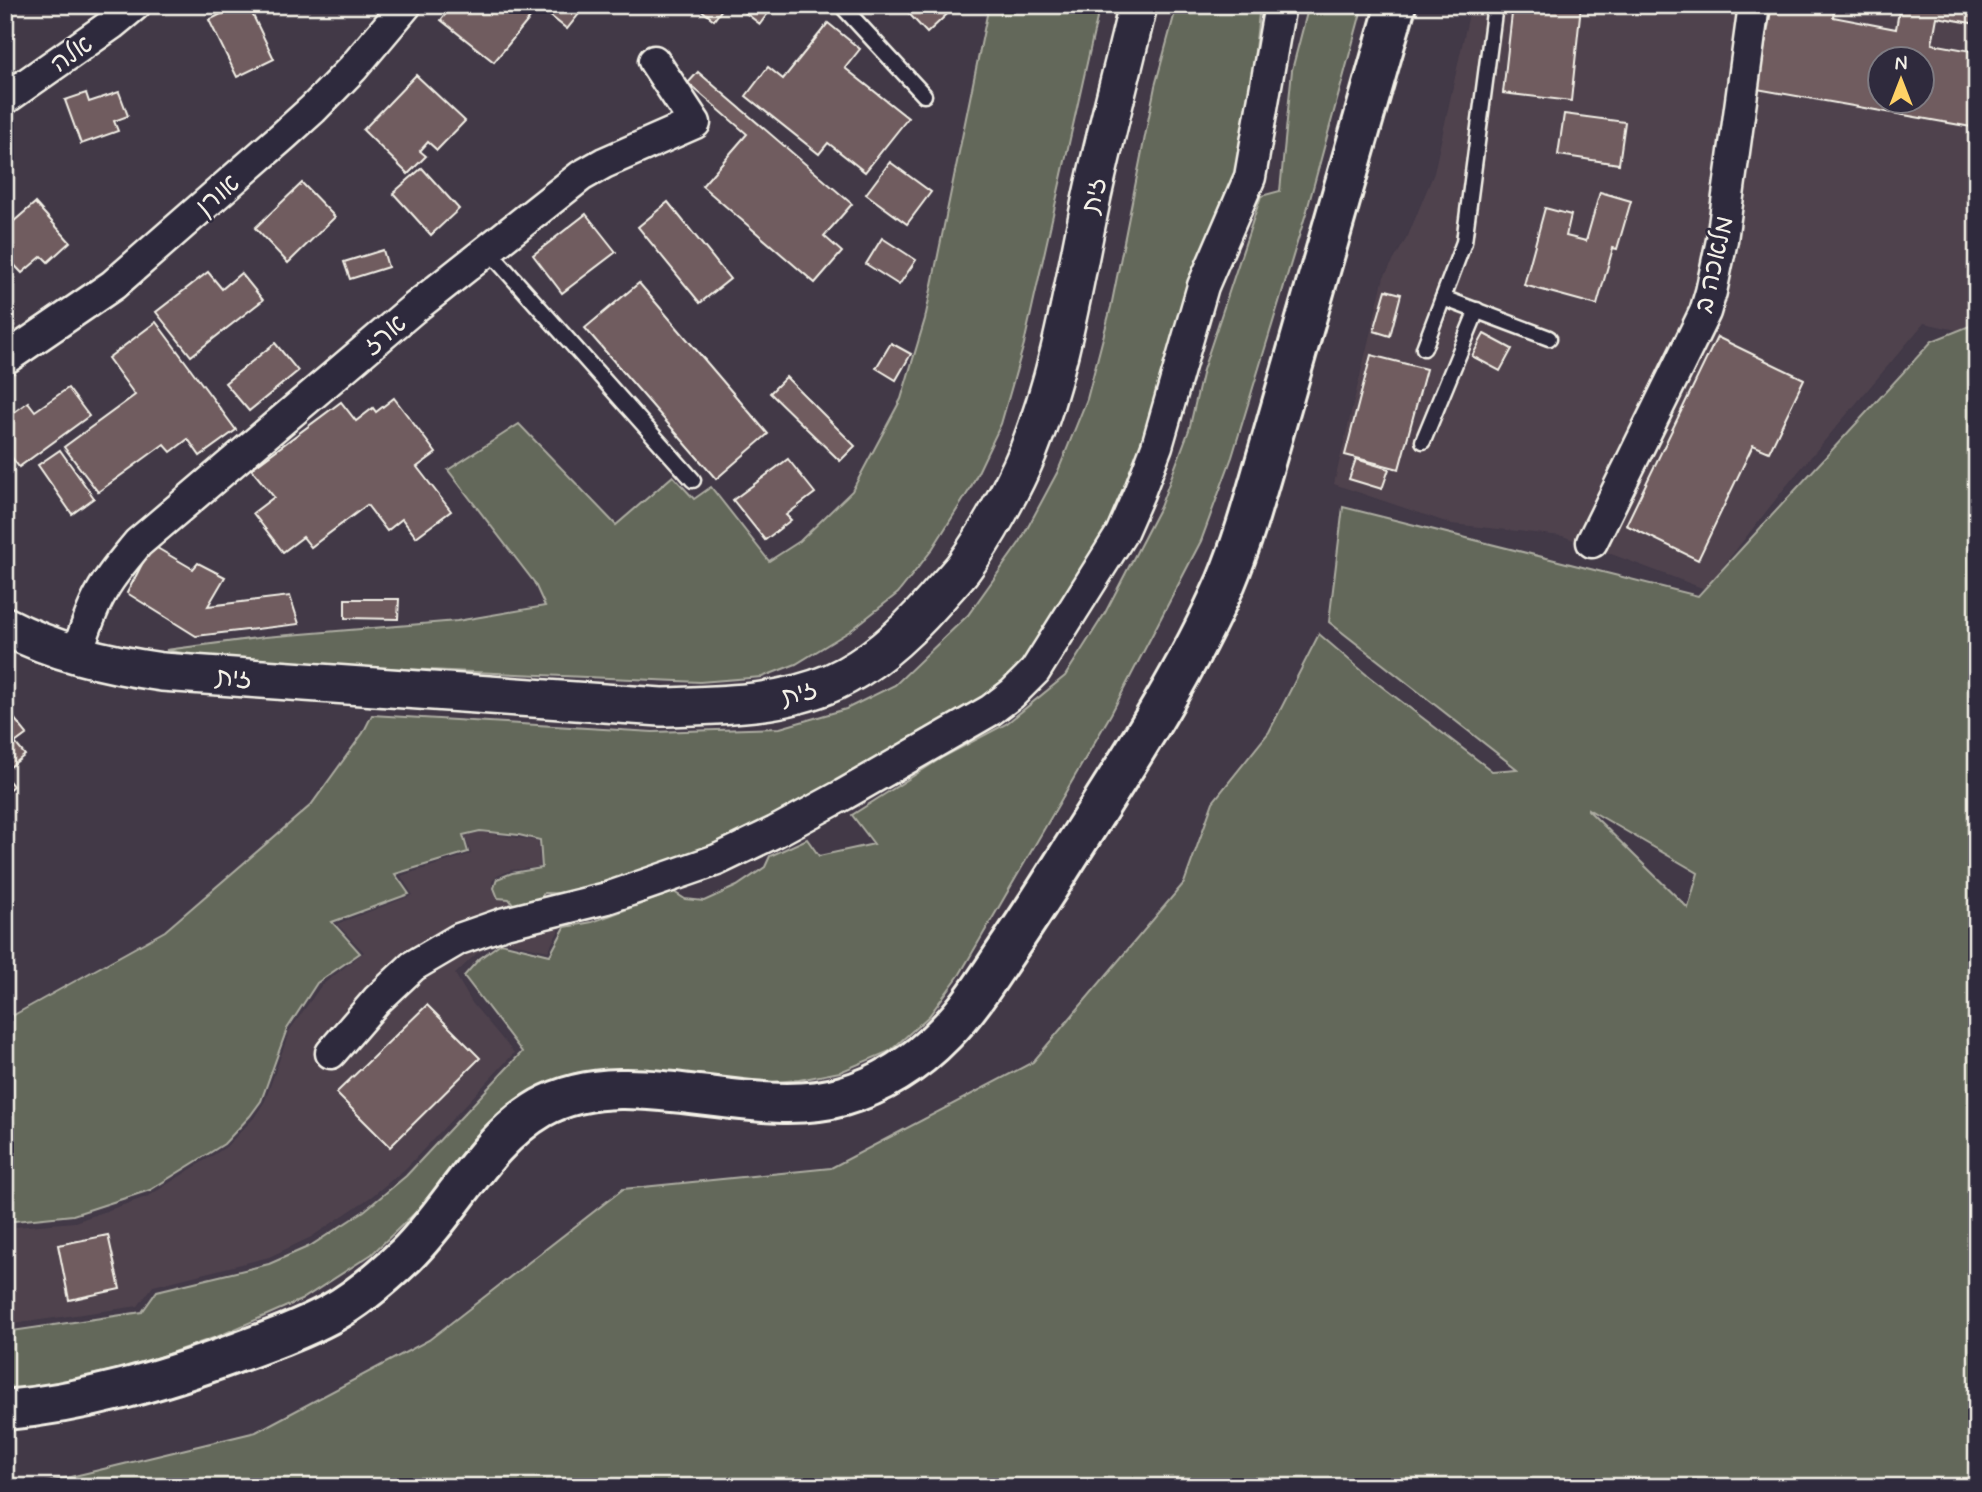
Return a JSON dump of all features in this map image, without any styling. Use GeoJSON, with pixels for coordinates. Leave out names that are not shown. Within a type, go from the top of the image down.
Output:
{"type":"FeatureCollection","features":[{"type":"Feature","properties":{"kind":"main road"},"geometry":{"type":"LineString","coordinates":[[5,1410],[39,1407],[115,1392],[266,1342],[331,1313],[372,1286],[408,1253],[486,1157],[516,1125],[542,1107],[567,1097],[595,1091],[625,1090],[760,1102],[805,1102],[840,1097],[875,1084],[908,1066],[944,1035],[982,988],[1142,739],[1195,646],[1227,580],[1266,460],[1396,5]]}},
{"type":"Feature","properties":{"kind":"street","name":"אלה"},"geometry":{"type":"LineString","coordinates":[[5,99],[135,5]]}},
{"type":"Feature","properties":{"kind":"street","name":"אורן"},"geometry":{"type":"LineString","coordinates":[[5,359],[113,285],[282,137],[353,68],[406,5]]}},
{"type":"Feature","properties":{"kind":"street","name":"זית"},"geometry":{"type":"LineString","coordinates":[[5,626],[76,656],[162,672],[661,707],[724,705],[777,699],[832,682],[878,656],[920,617],[963,567],[995,517],[1027,454],[1048,396],[1064,335],[1097,175],[1138,5]]}},
{"type":"Feature","properties":{"kind":"street"},"geometry":{"type":"LineString","coordinates":[[331,1053],[377,1000],[413,966],[459,939],[505,923],[607,898],[717,860],[844,795],[991,710],[1035,671],[1121,534],[1157,446],[1203,286],[1250,177],[1280,5]]}},
{"type":"Feature","properties":{"kind":"street","name":"מלאכה ב"},"geometry":{"type":"LineString","coordinates":[[1592,542],[1705,312],[1712,292],[1722,240],[1754,5]]}},
{"type":"Feature","properties":{"kind":"street","name":"ארז"},"geometry":{"type":"LineString","coordinates":[[76,656],[102,592],[118,566],[138,543],[402,318],[581,176],[695,122],[654,61]]}},
{"type":"Feature","properties":{"kind":"lane"},"geometry":{"type":"LineString","coordinates":[[841,5],[924,95]]}},
{"type":"Feature","properties":{"kind":"lane"},"geometry":{"type":"LineString","coordinates":[[1424,348],[1464,242],[1495,5]]}},
{"type":"Feature","properties":{"kind":"lane"},"geometry":{"type":"LineString","coordinates":[[488,250],[693,480]]}},
{"type":"Feature","properties":{"kind":"lane"},"geometry":{"type":"LineString","coordinates":[[1443,298],[1549,338]]}},
{"type":"Feature","properties":{"kind":"lane"},"geometry":{"type":"LineString","coordinates":[[1423,441],[1477,310]]}},
{"type":"Feature","properties":{"kind":"shaded area"},"geometry":{"type":"Polygon","coordinates":[[[1471,5],[1977,5],[1977,302],[1971,333],[1924,323],[1787,485],[1705,589],[1563,536],[1452,524],[1334,484],[1384,277],[1408,236],[1434,173],[1471,5]]]}},
{"type":"Feature","properties":{"kind":"shaded area"},"geometry":{"type":"Polygon","coordinates":[[[480,832],[538,841],[540,867],[511,870],[497,876],[492,881],[492,887],[497,899],[508,900],[519,909],[537,906],[546,896],[582,896],[585,919],[562,924],[548,951],[500,940],[476,954],[455,974],[472,1003],[514,1053],[406,1168],[372,1196],[311,1237],[269,1257],[153,1286],[138,1306],[5,1325],[5,1228],[75,1222],[149,1196],[226,1147],[254,1118],[265,1101],[290,1030],[321,986],[364,952],[337,924],[413,895],[401,876],[471,854],[465,836],[480,832]]]}},
{"type":"Feature","properties":{"kind":"green space"},"geometry":{"type":"Polygon","coordinates":[[[989,5],[1100,5],[1024,344],[1001,424],[970,489],[931,551],[898,593],[850,631],[796,664],[762,677],[700,682],[226,661],[166,650],[265,637],[457,621],[545,606],[534,582],[448,470],[519,424],[616,525],[673,476],[694,499],[711,487],[769,561],[800,541],[852,491],[901,399],[925,319],[989,5]]]}},
{"type":"Feature","properties":{"kind":"green space"},"geometry":{"type":"Polygon","coordinates":[[[1177,5],[1260,5],[1238,178],[1113,525],[1053,625],[1002,685],[916,742],[739,834],[699,852],[581,894],[544,893],[536,905],[521,906],[514,905],[509,899],[498,898],[494,888],[497,879],[512,873],[542,868],[540,840],[480,831],[463,835],[468,852],[395,874],[409,894],[332,922],[360,953],[317,983],[287,1029],[261,1101],[224,1144],[150,1190],[73,1215],[5,1222],[5,1020],[165,931],[311,805],[363,733],[372,715],[653,732],[780,728],[846,709],[895,685],[968,615],[1020,542],[1058,471],[1087,399],[1111,307],[1155,86],[1177,5]]]}},
{"type":"Feature","properties":{"kind":"green space"},"geometry":{"type":"Polygon","coordinates":[[[1309,5],[1363,5],[1307,210],[1232,457],[1201,541],[1111,714],[960,974],[929,1016],[890,1051],[840,1072],[799,1080],[762,1083],[606,1069],[575,1073],[543,1085],[513,1106],[478,1138],[420,1208],[372,1254],[301,1300],[219,1336],[133,1366],[5,1393],[5,1332],[142,1312],[157,1291],[269,1264],[310,1246],[364,1211],[406,1176],[522,1052],[464,976],[479,959],[501,943],[550,955],[565,927],[592,922],[674,892],[685,899],[704,901],[737,886],[765,867],[770,856],[807,839],[819,856],[874,844],[852,815],[943,757],[1006,724],[1065,676],[1105,613],[1160,507],[1189,430],[1203,370],[1261,196],[1280,191],[1292,70],[1309,5]]]}},
{"type":"Feature","properties":{"kind":"green space"},"geometry":{"type":"Polygon","coordinates":[[[1977,323],[1977,1487],[29,1487],[256,1432],[429,1340],[623,1189],[831,1168],[1033,1062],[1184,883],[1213,802],[1269,732],[1319,634],[1368,676],[1492,771],[1517,769],[1329,622],[1343,507],[1698,596],[1932,341],[1977,323]],[[1588,809],[1688,908],[1698,873],[1588,809]]]}},
{"type":"Feature","properties":{"kind":"building"},"geometry":{"type":"Polygon","coordinates":[[[239,5],[248,5],[274,59],[237,77],[209,20],[239,5]]]}},
{"type":"Feature","properties":{"kind":"building"},"geometry":{"type":"Polygon","coordinates":[[[453,5],[586,5],[567,29],[539,7],[494,62],[441,20],[453,5]]]}},
{"type":"Feature","properties":{"kind":"building"},"geometry":{"type":"Polygon","coordinates":[[[695,5],[725,5],[714,20],[695,5]]]}},
{"type":"Feature","properties":{"kind":"building"},"geometry":{"type":"Polygon","coordinates":[[[735,5],[774,5],[760,24],[735,5]]]}},
{"type":"Feature","properties":{"kind":"building"},"geometry":{"type":"Polygon","coordinates":[[[901,5],[957,5],[927,33],[901,5]]]}},
{"type":"Feature","properties":{"kind":"building"},"geometry":{"type":"Polygon","coordinates":[[[1513,5],[1581,5],[1571,101],[1503,93],[1513,5]]]}},
{"type":"Feature","properties":{"kind":"building"},"geometry":{"type":"Polygon","coordinates":[[[1772,5],[1835,5],[1833,17],[1896,29],[1900,5],[1977,5],[1977,24],[1937,17],[1932,44],[1977,52],[1977,128],[1909,116],[1937,116],[1937,46],[1867,46],[1867,108],[1757,89],[1772,5]]]}},
{"type":"Feature","properties":{"kind":"building"},"geometry":{"type":"Polygon","coordinates":[[[828,23],[860,49],[845,68],[908,118],[865,172],[828,143],[819,154],[746,96],[768,67],[783,79],[828,23]]]}},
{"type":"Feature","properties":{"kind":"building"},"geometry":{"type":"Polygon","coordinates":[[[698,72],[852,204],[824,236],[842,252],[815,283],[702,186],[747,134],[688,83],[698,72]]]}},
{"type":"Feature","properties":{"kind":"building"},"geometry":{"type":"Polygon","coordinates":[[[416,75],[465,121],[437,150],[428,142],[420,151],[426,156],[408,174],[363,130],[416,75]]]}},
{"type":"Feature","properties":{"kind":"building"},"geometry":{"type":"Polygon","coordinates":[[[119,92],[128,116],[114,121],[118,131],[81,144],[65,100],[86,93],[89,102],[119,92]]]}},
{"type":"Feature","properties":{"kind":"building"},"geometry":{"type":"Polygon","coordinates":[[[1564,114],[1625,122],[1619,164],[1558,155],[1564,114]]]}},
{"type":"Feature","properties":{"kind":"building"},"geometry":{"type":"Polygon","coordinates":[[[890,162],[931,192],[907,224],[866,194],[890,162]]]}},
{"type":"Feature","properties":{"kind":"building"},"geometry":{"type":"Polygon","coordinates":[[[422,168],[459,209],[431,235],[393,193],[422,168]]]}},
{"type":"Feature","properties":{"kind":"building"},"geometry":{"type":"Polygon","coordinates":[[[302,183],[335,217],[288,263],[255,228],[302,183]]]}},
{"type":"Feature","properties":{"kind":"building"},"geometry":{"type":"Polygon","coordinates":[[[1600,192],[1631,201],[1617,249],[1613,248],[1597,305],[1524,285],[1545,208],[1571,215],[1566,236],[1586,241],[1600,192]]]}},
{"type":"Feature","properties":{"kind":"building"},"geometry":{"type":"Polygon","coordinates":[[[668,202],[730,279],[700,303],[638,227],[668,202]]]}},
{"type":"Feature","properties":{"kind":"building"},"geometry":{"type":"Polygon","coordinates":[[[35,203],[70,242],[48,262],[42,256],[22,273],[5,255],[5,229],[35,203]]]}},
{"type":"Feature","properties":{"kind":"building"},"geometry":{"type":"Polygon","coordinates":[[[586,214],[616,252],[562,293],[533,255],[586,214]]]}},
{"type":"Feature","properties":{"kind":"building"},"geometry":{"type":"Polygon","coordinates":[[[882,238],[916,260],[899,285],[866,264],[882,238]]]}},
{"type":"Feature","properties":{"kind":"building"},"geometry":{"type":"Polygon","coordinates":[[[383,250],[388,267],[350,279],[344,262],[383,250]]]}},
{"type":"Feature","properties":{"kind":"building"},"geometry":{"type":"Polygon","coordinates":[[[208,272],[222,289],[241,273],[263,300],[191,356],[156,312],[208,272]]]}},
{"type":"Feature","properties":{"kind":"building"},"geometry":{"type":"Polygon","coordinates":[[[639,283],[768,434],[716,479],[585,328],[639,283]]]}},
{"type":"Feature","properties":{"kind":"building"},"geometry":{"type":"Polygon","coordinates":[[[1386,290],[1401,294],[1390,336],[1374,331],[1386,290]]]}},
{"type":"Feature","properties":{"kind":"building"},"geometry":{"type":"Polygon","coordinates":[[[156,322],[236,430],[200,456],[188,439],[171,452],[164,444],[98,492],[64,447],[135,395],[108,358],[156,322]]]}},
{"type":"Feature","properties":{"kind":"building"},"geometry":{"type":"Polygon","coordinates":[[[1484,334],[1512,349],[1500,371],[1472,356],[1484,334]]]}},
{"type":"Feature","properties":{"kind":"building"},"geometry":{"type":"Polygon","coordinates":[[[1717,337],[1804,379],[1769,452],[1753,445],[1698,560],[1626,525],[1717,337]]]}},
{"type":"Feature","properties":{"kind":"building"},"geometry":{"type":"Polygon","coordinates":[[[275,343],[298,371],[249,411],[225,383],[275,343]]]}},
{"type":"Feature","properties":{"kind":"building"},"geometry":{"type":"Polygon","coordinates":[[[891,343],[911,354],[896,380],[876,368],[891,343]]]}},
{"type":"Feature","properties":{"kind":"building"},"geometry":{"type":"Polygon","coordinates":[[[1371,355],[1426,369],[1399,469],[1345,455],[1371,355]]]}},
{"type":"Feature","properties":{"kind":"building"},"geometry":{"type":"Polygon","coordinates":[[[786,377],[855,446],[840,461],[770,393],[786,377]]]}},
{"type":"Feature","properties":{"kind":"building"},"geometry":{"type":"Polygon","coordinates":[[[68,388],[89,416],[19,467],[5,448],[5,443],[12,438],[5,429],[5,419],[28,402],[35,411],[68,388]]]}},
{"type":"Feature","properties":{"kind":"building"},"geometry":{"type":"Polygon","coordinates":[[[394,398],[436,453],[417,467],[451,511],[416,537],[402,519],[387,531],[367,505],[311,547],[303,537],[283,552],[253,513],[274,497],[251,469],[341,402],[356,421],[373,408],[376,412],[394,398]]]}},
{"type":"Feature","properties":{"kind":"building"},"geometry":{"type":"Polygon","coordinates":[[[60,450],[94,498],[72,514],[38,465],[60,450]]]}},
{"type":"Feature","properties":{"kind":"building"},"geometry":{"type":"Polygon","coordinates":[[[788,459],[815,493],[786,515],[791,520],[765,540],[733,500],[788,459]]]}},
{"type":"Feature","properties":{"kind":"building"},"geometry":{"type":"Polygon","coordinates":[[[1356,459],[1389,469],[1382,489],[1349,479],[1356,459]]]}},
{"type":"Feature","properties":{"kind":"building"},"geometry":{"type":"Polygon","coordinates":[[[152,545],[193,569],[198,563],[225,577],[208,606],[290,596],[299,624],[196,636],[127,593],[152,545]]]}},
{"type":"Feature","properties":{"kind":"building"},"geometry":{"type":"Polygon","coordinates":[[[345,599],[399,599],[398,619],[345,618],[345,599]]]}},
{"type":"Feature","properties":{"kind":"building"},"geometry":{"type":"Polygon","coordinates":[[[13,717],[27,734],[15,743],[25,755],[5,771],[5,723],[13,717]]]}},
{"type":"Feature","properties":{"kind":"building"},"geometry":{"type":"Polygon","coordinates":[[[5,776],[13,786],[5,793],[5,776]]]}},
{"type":"Feature","properties":{"kind":"building"},"geometry":{"type":"Polygon","coordinates":[[[427,1005],[480,1058],[390,1147],[336,1093],[427,1005]]]}},
{"type":"Feature","properties":{"kind":"building"},"geometry":{"type":"Polygon","coordinates":[[[108,1235],[120,1289],[69,1300],[58,1245],[108,1235]]]}}]}
